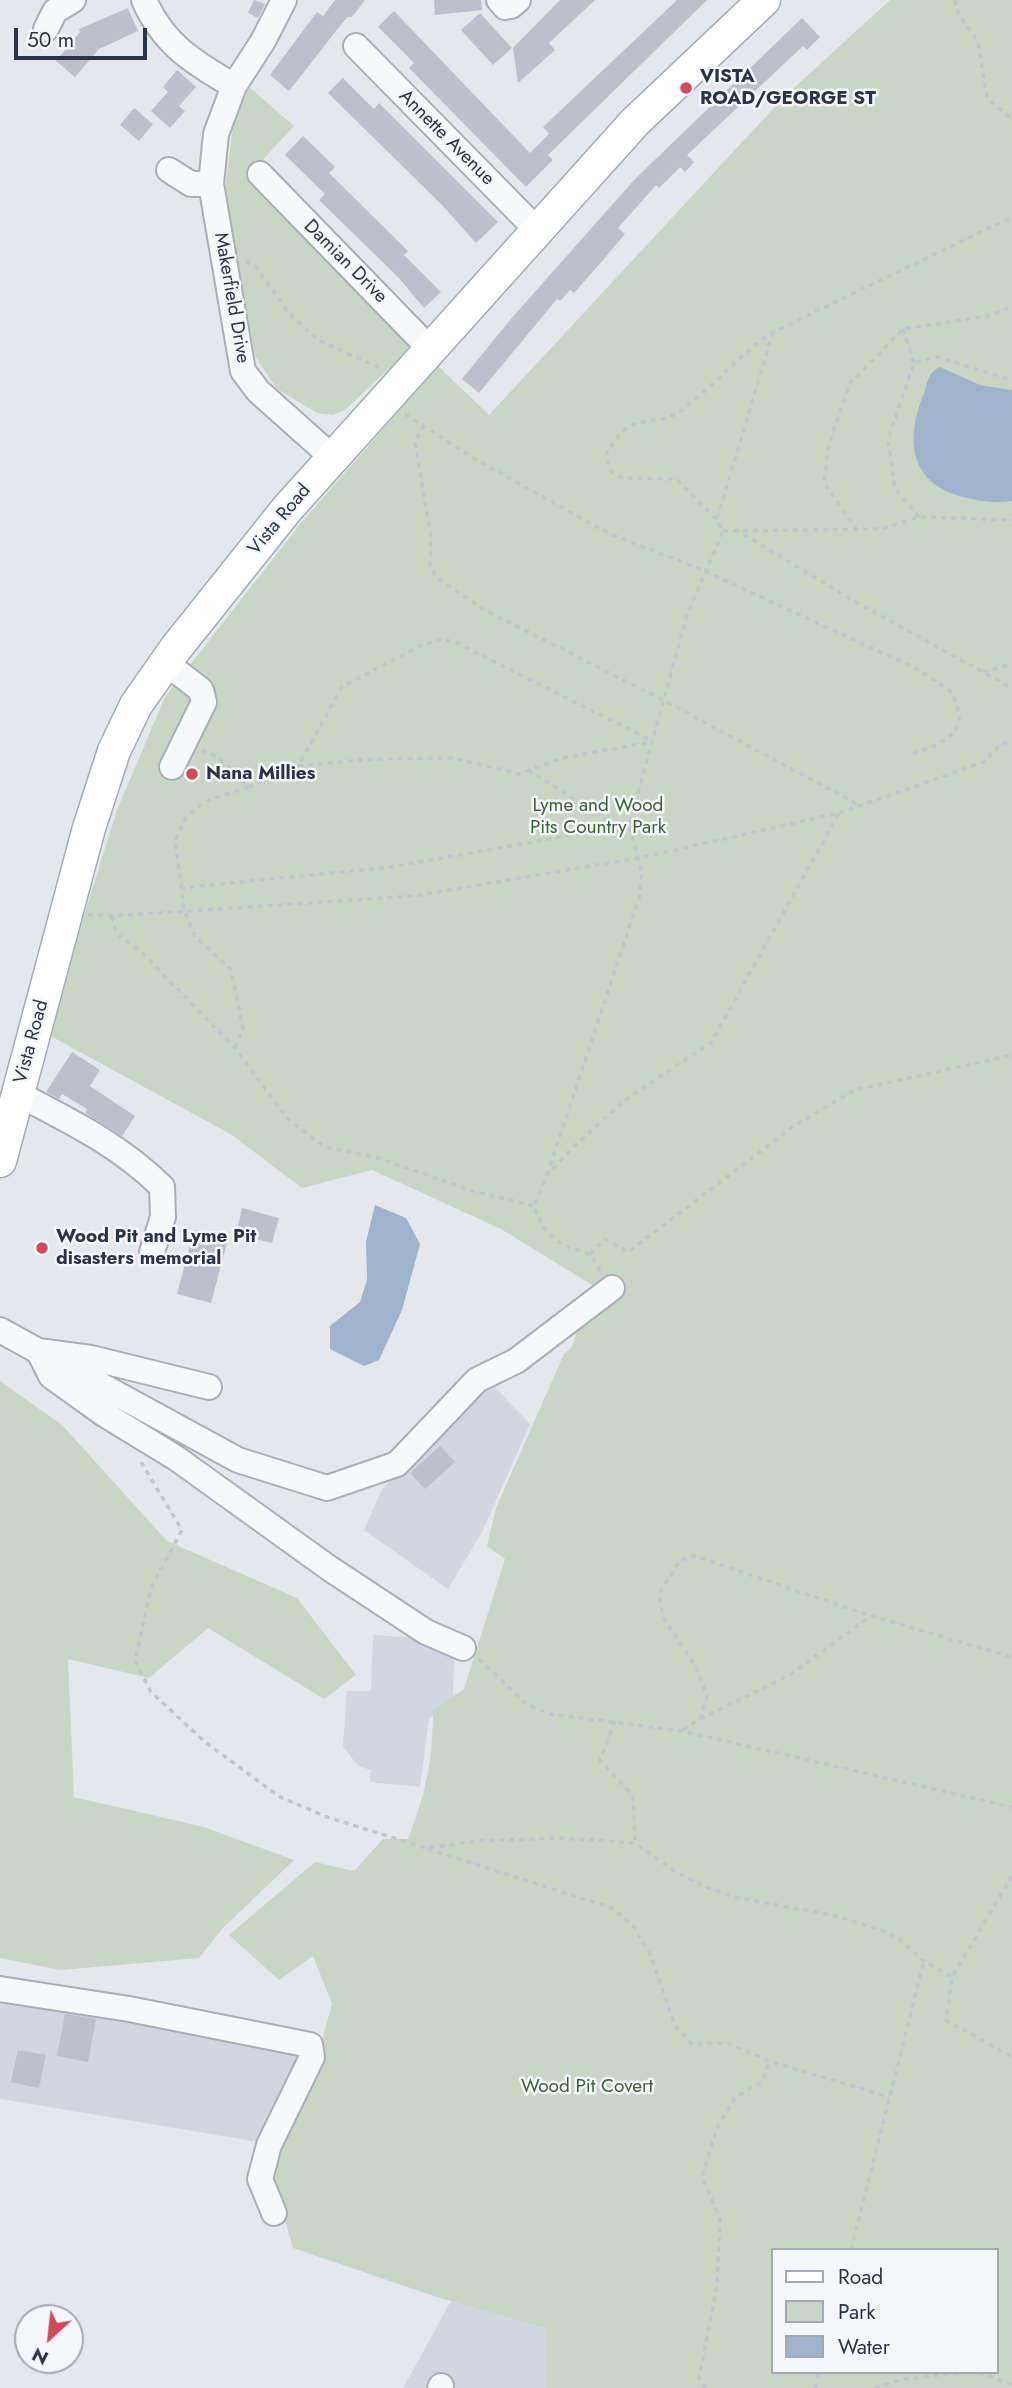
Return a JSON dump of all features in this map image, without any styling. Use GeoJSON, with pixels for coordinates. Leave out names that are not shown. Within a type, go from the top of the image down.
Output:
{"type":"FeatureCollection","features":[{"type":"Feature","properties":{"kind":"main road","name":"Vista Road"},"geometry":{"type":"LineString","coordinates":[[0,1161],[69,911],[89,828],[114,751],[136,705],[287,509],[334,458],[386,389],[431,350],[635,122],[764,0]]}},
{"type":"Feature","properties":{"kind":"street"},"geometry":{"type":"LineString","coordinates":[[46,29],[55,11],[73,0]]}},
{"type":"Feature","properties":{"kind":"street"},"geometry":{"type":"LineString","coordinates":[[144,0],[153,22],[168,42],[194,63],[234,86]]}},
{"type":"Feature","properties":{"kind":"street","name":"Makerfield Drive"},"geometry":{"type":"LineString","coordinates":[[284,0],[263,41],[234,86],[216,134],[211,184],[243,371],[258,391],[334,458]]}},
{"type":"Feature","properties":{"kind":"street"},"geometry":{"type":"LineString","coordinates":[[499,0],[505,6],[511,6],[518,0]]}},
{"type":"Feature","properties":{"kind":"street","name":"Annette Avenue"},"geometry":{"type":"LineString","coordinates":[[356,46],[537,230]]}},
{"type":"Feature","properties":{"kind":"street"},"geometry":{"type":"LineString","coordinates":[[168,162],[191,184],[211,184]]}},
{"type":"Feature","properties":{"kind":"street","name":"Damian Drive"},"geometry":{"type":"LineString","coordinates":[[260,174],[431,350]]}},
{"type":"Feature","properties":{"kind":"street"},"geometry":{"type":"LineString","coordinates":[[166,663],[201,690],[204,702],[172,767]]}},
{"type":"Feature","properties":{"kind":"street"},"geometry":{"type":"LineString","coordinates":[[18,1094],[75,1123],[138,1163],[162,1187],[163,1217],[152,1252]]}},
{"type":"Feature","properties":{"kind":"street"},"geometry":{"type":"LineString","coordinates":[[0,1330],[238,1460],[327,1488],[397,1464],[477,1380],[516,1361],[611,1288]]}},
{"type":"Feature","properties":{"kind":"street"},"geometry":{"type":"LineString","coordinates":[[38,1351],[90,1358],[209,1387]]}},
{"type":"Feature","properties":{"kind":"street"},"geometry":{"type":"LineString","coordinates":[[38,1351],[51,1376],[104,1414],[176,1458],[329,1568],[426,1632],[463,1648]]}},
{"type":"Feature","properties":{"kind":"street"},"geometry":{"type":"LineString","coordinates":[[0,1989],[142,2011],[310,2045],[312,2057],[269,2145],[260,2179],[274,2213]]}},
{"type":"Feature","properties":{"kind":"path"},"geometry":{"type":"LineString","coordinates":[[955,0],[958,13],[978,42],[987,98],[1012,119]]}},
{"type":"Feature","properties":{"kind":"path"},"geometry":{"type":"LineString","coordinates":[[723,531],[716,519],[676,479],[623,478],[610,470],[606,454],[624,430],[637,424],[669,419],[684,409],[746,351],[773,332],[1012,216]]}},
{"type":"Feature","properties":{"kind":"path"},"geometry":{"type":"LineString","coordinates":[[244,260],[256,267],[288,312],[318,340],[381,368],[386,389],[424,425],[473,458],[608,533],[705,571],[917,669],[952,692],[960,715],[955,732],[937,745],[913,754]]}},
{"type":"Feature","properties":{"kind":"path"},"geometry":{"type":"LineString","coordinates":[[857,530],[824,483],[829,444],[850,383],[903,329],[989,316],[1012,306]]}},
{"type":"Feature","properties":{"kind":"path"},"geometry":{"type":"LineString","coordinates":[[903,329],[914,363],[888,439],[895,489],[919,517]]}},
{"type":"Feature","properties":{"kind":"path"},"geometry":{"type":"LineString","coordinates":[[716,519],[773,332]]}},
{"type":"Feature","properties":{"kind":"path"},"geometry":{"type":"LineString","coordinates":[[914,363],[937,357],[1012,380]]}},
{"type":"Feature","properties":{"kind":"path"},"geometry":{"type":"LineString","coordinates":[[424,425],[415,442],[430,537],[430,564],[436,577],[483,609],[665,701],[858,804]]}},
{"type":"Feature","properties":{"kind":"path"},"geometry":{"type":"LineString","coordinates":[[723,531],[881,529],[919,517],[1012,520]]}},
{"type":"Feature","properties":{"kind":"path"},"geometry":{"type":"LineString","coordinates":[[735,530],[852,600],[1012,688]]}},
{"type":"Feature","properties":{"kind":"path"},"geometry":{"type":"LineString","coordinates":[[611,1288],[590,1254],[565,1247],[543,1231],[534,1206],[547,1175],[639,898],[642,872],[629,826],[687,615],[723,531]]}},
{"type":"Feature","properties":{"kind":"path"},"geometry":{"type":"LineString","coordinates":[[298,766],[342,687],[419,646],[441,639],[457,643],[653,741]]}},
{"type":"Feature","properties":{"kind":"path"},"geometry":{"type":"LineString","coordinates":[[983,672],[1012,664]]}},
{"type":"Feature","properties":{"kind":"path"},"geometry":{"type":"LineString","coordinates":[[184,741],[219,758],[248,787]]}},
{"type":"Feature","properties":{"kind":"path"},"geometry":{"type":"LineString","coordinates":[[235,1048],[243,1028],[231,971],[195,936],[184,910],[180,888],[175,840],[186,817],[204,802],[298,766],[373,759],[453,758],[519,774],[562,758],[653,741]]}},
{"type":"Feature","properties":{"kind":"path"},"geometry":{"type":"LineString","coordinates":[[69,911],[112,916],[413,896],[639,858],[839,813],[858,804],[984,762],[1001,744],[1012,741]]}},
{"type":"Feature","properties":{"kind":"path"},"geometry":{"type":"LineString","coordinates":[[528,770],[618,827]]}},
{"type":"Feature","properties":{"kind":"path"},"geometry":{"type":"LineString","coordinates":[[547,1175],[629,1097],[711,1043],[839,813]]}},
{"type":"Feature","properties":{"kind":"path"},"geometry":{"type":"LineString","coordinates":[[180,888],[391,867],[629,826]]}},
{"type":"Feature","properties":{"kind":"path"},"geometry":{"type":"LineString","coordinates":[[112,916],[116,933],[141,952],[235,1048],[288,1119],[325,1147],[375,1157],[473,1191],[534,1206]]}},
{"type":"Feature","properties":{"kind":"path"},"geometry":{"type":"LineString","coordinates":[[590,1254],[605,1239],[628,1252],[794,1126],[855,1090],[1012,1055]]}},
{"type":"Feature","properties":{"kind":"path"},"geometry":{"type":"LineString","coordinates":[[140,1461],[182,1530],[151,1588],[135,1661],[151,1692],[205,1742],[280,1797],[327,1818],[612,1908],[633,1926],[651,1956],[675,2026],[692,2044],[728,2043],[769,2061],[889,2097]]}},
{"type":"Feature","properties":{"kind":"path"},"geometry":{"type":"LineString","coordinates":[[700,1719],[707,1696],[696,1667],[663,1617],[659,1594],[680,1560],[695,1556],[872,1616],[1012,1657]]}},
{"type":"Feature","properties":{"kind":"path"},"geometry":{"type":"LineString","coordinates":[[682,1731],[700,1719],[788,1676],[813,1655],[872,1616]]}},
{"type":"Feature","properties":{"kind":"path"},"geometry":{"type":"LineString","coordinates":[[463,1648],[485,1663],[526,1704],[551,1714],[682,1731],[1012,1807]]}},
{"type":"Feature","properties":{"kind":"path"},"geometry":{"type":"LineString","coordinates":[[615,1721],[600,1760],[633,1796],[635,1843]]}},
{"type":"Feature","properties":{"kind":"path"},"geometry":{"type":"LineString","coordinates":[[426,1848],[478,1841],[558,1838],[635,1843],[676,1872],[706,1887],[734,1897],[862,1923],[898,1938],[925,1961],[952,1977]]}},
{"type":"Feature","properties":{"kind":"path"},"geometry":{"type":"LineString","coordinates":[[1012,1876],[952,1977],[946,2020],[1012,2057]]}},
{"type":"Feature","properties":{"kind":"path"},"geometry":{"type":"LineString","coordinates":[[851,2248],[925,1961]]}},
{"type":"Feature","properties":{"kind":"path"},"geometry":{"type":"LineString","coordinates":[[706,2388],[699,2378],[717,2286],[720,2219],[702,2176],[723,2118],[734,2098],[763,2081],[769,2061]]}},
{"type":"Feature","properties":{"kind":"path"},"geometry":{"type":"LineString","coordinates":[[876,2388],[904,2379],[950,2374]]}},
{"type":"Feature","properties":{"kind":"path"},"geometry":{"type":"LineString","coordinates":[[984,2374],[1012,2385]]}},
{"type":"Feature","properties":{"kind":"shaded area"},"geometry":{"type":"Polygon","coordinates":[[[493,1385],[530,1424],[482,1532],[448,1589],[364,1530],[382,1489],[493,1385]]]}},
{"type":"Feature","properties":{"kind":"shaded area"},"geometry":{"type":"Polygon","coordinates":[[[373,1635],[419,1638],[454,1658],[453,1697],[429,1719],[420,1787],[370,1782],[371,1770],[358,1766],[343,1746],[347,1691],[371,1691],[373,1635]]]}},
{"type":"Feature","properties":{"kind":"shaded area"},"geometry":{"type":"Polygon","coordinates":[[[0,1996],[304,2050],[264,2143],[0,2099],[0,1996]]]}},
{"type":"Feature","properties":{"kind":"shaded area"},"geometry":{"type":"Polygon","coordinates":[[[451,2301],[547,2329],[547,2388],[403,2388],[451,2301]]]}},
{"type":"Feature","properties":{"kind":"green space","name":"Lyme and Wood Pits Country Park"},"geometry":{"type":"Polygon","coordinates":[[[890,0],[1012,0],[1012,2388],[547,2388],[547,2329],[437,2297],[293,2248],[267,2156],[321,2044],[332,2004],[313,1956],[279,1980],[229,1935],[315,1862],[354,1871],[383,1839],[408,1839],[427,1776],[432,1745],[433,1710],[464,1689],[505,1559],[487,1546],[496,1508],[564,1354],[572,1347],[592,1285],[501,1229],[372,1170],[302,1188],[232,1135],[47,1034],[117,810],[165,697],[301,523],[438,366],[489,415],[784,97],[890,0]]]}},
{"type":"Feature","properties":{"kind":"green space"},"geometry":{"type":"Polygon","coordinates":[[[249,87],[294,126],[249,175],[406,336],[409,346],[401,357],[345,410],[333,415],[317,413],[277,389],[255,356],[224,198],[233,127],[249,87]]]}},
{"type":"Feature","properties":{"kind":"green space"},"geometry":{"type":"Polygon","coordinates":[[[0,1381],[62,1425],[167,1541],[297,1598],[356,1675],[324,1699],[208,1628],[149,1678],[68,1659],[74,1797],[204,1827],[294,1860],[222,1929],[199,1958],[60,1970],[0,1958],[0,1381]]]}},
{"type":"Feature","properties":{"kind":"water"},"geometry":{"type":"Polygon","coordinates":[[[940,367],[980,385],[1012,390],[1012,501],[988,502],[963,497],[931,481],[922,470],[916,457],[914,427],[929,378],[940,367]]]}},
{"type":"Feature","properties":{"kind":"water"},"geometry":{"type":"Polygon","coordinates":[[[375,1205],[406,1218],[420,1244],[402,1310],[379,1360],[364,1366],[330,1349],[330,1326],[360,1302],[367,1280],[366,1242],[375,1205]]]}},
{"type":"Feature","properties":{"kind":"building"},"geometry":{"type":"Polygon","coordinates":[[[254,0],[265,4],[258,18],[248,13],[254,0]]]}},
{"type":"Feature","properties":{"kind":"building"},"geometry":{"type":"Polygon","coordinates":[[[335,0],[365,0],[352,17],[347,17],[289,91],[270,75],[317,12],[323,16],[335,0]]]}},
{"type":"Feature","properties":{"kind":"building"},"geometry":{"type":"Polygon","coordinates":[[[434,0],[481,0],[482,10],[435,15],[434,0]]]}},
{"type":"Feature","properties":{"kind":"building"},"geometry":{"type":"Polygon","coordinates":[[[560,0],[595,0],[549,43],[555,50],[518,83],[513,48],[560,0]]]}},
{"type":"Feature","properties":{"kind":"building"},"geometry":{"type":"Polygon","coordinates":[[[677,0],[707,0],[548,155],[553,160],[526,187],[409,68],[414,63],[378,27],[394,11],[530,153],[549,134],[543,127],[677,0]]]}},
{"type":"Feature","properties":{"kind":"building"},"geometry":{"type":"Polygon","coordinates":[[[128,8],[138,31],[99,49],[75,77],[56,61],[80,32],[79,29],[128,8]]]}},
{"type":"Feature","properties":{"kind":"building"},"geometry":{"type":"Polygon","coordinates":[[[480,13],[512,48],[493,65],[461,30],[480,13]]]}},
{"type":"Feature","properties":{"kind":"building"},"geometry":{"type":"Polygon","coordinates":[[[802,18],[820,37],[807,50],[803,46],[687,155],[694,162],[685,172],[680,167],[659,188],[656,185],[618,228],[625,234],[603,260],[574,293],[570,290],[560,301],[557,299],[479,393],[462,379],[510,320],[635,179],[802,18]]]}},
{"type":"Feature","properties":{"kind":"building"},"geometry":{"type":"Polygon","coordinates":[[[177,70],[196,87],[179,106],[185,111],[170,128],[151,111],[168,92],[163,87],[177,70]]]}},
{"type":"Feature","properties":{"kind":"building"},"geometry":{"type":"Polygon","coordinates":[[[343,78],[374,109],[379,103],[498,222],[476,243],[442,205],[328,93],[343,78]]]}},
{"type":"Feature","properties":{"kind":"building"},"geometry":{"type":"Polygon","coordinates":[[[134,108],[153,124],[139,141],[120,125],[134,108]]]}},
{"type":"Feature","properties":{"kind":"building"},"geometry":{"type":"Polygon","coordinates":[[[303,136],[335,167],[329,173],[408,251],[404,255],[441,292],[424,308],[399,278],[319,200],[325,194],[285,155],[303,136]]]}},
{"type":"Feature","properties":{"kind":"building"},"geometry":{"type":"Polygon","coordinates":[[[72,1052],[100,1070],[90,1086],[135,1116],[122,1136],[85,1113],[87,1109],[62,1094],[59,1099],[46,1092],[72,1052]]]}},
{"type":"Feature","properties":{"kind":"building"},"geometry":{"type":"Polygon","coordinates":[[[242,1208],[279,1218],[272,1243],[236,1234],[242,1208]]]}},
{"type":"Feature","properties":{"kind":"building"},"geometry":{"type":"Polygon","coordinates":[[[194,1230],[228,1239],[211,1303],[177,1294],[194,1230]]]}},
{"type":"Feature","properties":{"kind":"building"},"geometry":{"type":"Polygon","coordinates":[[[440,1446],[455,1462],[425,1489],[410,1473],[440,1446]]]}},
{"type":"Feature","properties":{"kind":"building"},"geometry":{"type":"Polygon","coordinates":[[[65,2014],[96,2019],[88,2062],[57,2056],[65,2014]]]}},
{"type":"Feature","properties":{"kind":"building"},"geometry":{"type":"Polygon","coordinates":[[[18,2050],[46,2055],[39,2088],[11,2082],[18,2050]]]}},
{"type":"Feature","properties":{"kind":"place","name":"VISTA ROAD/GEORGE ST"},"geometry":{"type":"Point","coordinates":[686,88]}},
{"type":"Feature","properties":{"kind":"place","name":"Nana Millies"},"geometry":{"type":"Point","coordinates":[192,774]}},
{"type":"Feature","properties":{"kind":"place","name":"Wood Pit and Lyme Pit disasters memorial"},"geometry":{"type":"Point","coordinates":[42,1248]}},
{"type":"Feature","properties":{"kind":"park label","name":"Wood Pit Covert"},"geometry":{"type":"Point","coordinates":[587,2087]}}]}
